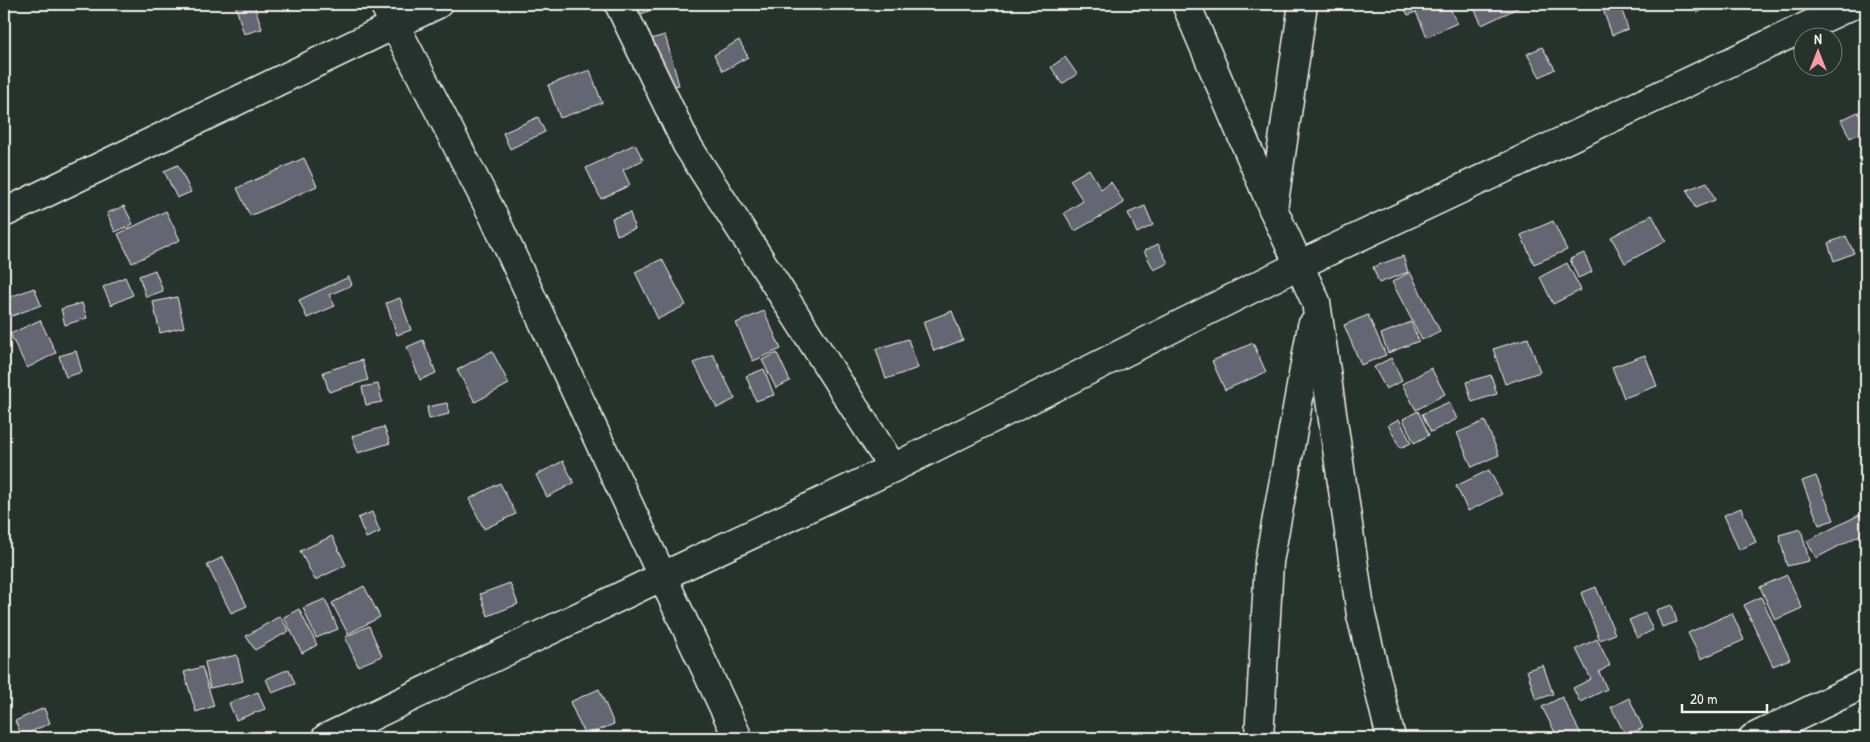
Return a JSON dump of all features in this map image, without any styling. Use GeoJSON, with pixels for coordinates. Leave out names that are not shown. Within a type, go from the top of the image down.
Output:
{"type":"FeatureCollection","features":[{"type":"Feature","properties":{"kind":"street"},"geometry":{"type":"LineString","coordinates":[[4,212],[390,14],[438,4]]}},
{"type":"Feature","properties":{"kind":"street"},"geometry":{"type":"LineString","coordinates":[[619,4],[687,145],[893,468]]}},
{"type":"Feature","properties":{"kind":"street"},"geometry":{"type":"LineString","coordinates":[[1186,4],[1273,209],[1316,302],[1361,615],[1391,738]]}},
{"type":"Feature","properties":{"kind":"street"},"geometry":{"type":"LineString","coordinates":[[1273,209],[1303,4]]}},
{"type":"Feature","properties":{"kind":"street"},"geometry":{"type":"LineString","coordinates":[[326,738],[893,468],[1300,265],[1854,4]]}},
{"type":"Feature","properties":{"kind":"street"},"geometry":{"type":"LineString","coordinates":[[390,14],[493,215],[738,738]]}},
{"type":"Feature","properties":{"kind":"street"},"geometry":{"type":"LineString","coordinates":[[1259,738],[1270,562],[1316,302]]}},
{"type":"Feature","properties":{"kind":"street"},"geometry":{"type":"LineString","coordinates":[[1754,738],[1866,683]]}},
{"type":"Feature","properties":{"kind":"building"},"geometry":{"type":"Polygon","coordinates":[[[235,4],[254,4],[262,29],[244,34],[235,4]]]}},
{"type":"Feature","properties":{"kind":"building"},"geometry":{"type":"Polygon","coordinates":[[[633,4],[665,4],[639,15],[633,4]]]}},
{"type":"Feature","properties":{"kind":"building"},"geometry":{"type":"Polygon","coordinates":[[[1402,4],[1448,4],[1457,23],[1427,37],[1416,12],[1408,15],[1402,4]]]}},
{"type":"Feature","properties":{"kind":"building"},"geometry":{"type":"Polygon","coordinates":[[[1472,4],[1526,4],[1482,25],[1472,4]]]}},
{"type":"Feature","properties":{"kind":"building"},"geometry":{"type":"Polygon","coordinates":[[[1601,4],[1620,4],[1628,29],[1612,35],[1601,4]]]}},
{"type":"Feature","properties":{"kind":"building"},"geometry":{"type":"Polygon","coordinates":[[[1692,4],[1714,4],[1697,13],[1692,4]]]}},
{"type":"Feature","properties":{"kind":"building"},"geometry":{"type":"Polygon","coordinates":[[[665,35],[679,85],[661,90],[647,40],[665,35]]]}},
{"type":"Feature","properties":{"kind":"building"},"geometry":{"type":"Polygon","coordinates":[[[739,40],[748,57],[723,71],[714,55],[739,40]]]}},
{"type":"Feature","properties":{"kind":"building"},"geometry":{"type":"Polygon","coordinates":[[[1542,47],[1555,69],[1540,77],[1527,54],[1542,47]]]}},
{"type":"Feature","properties":{"kind":"building"},"geometry":{"type":"Polygon","coordinates":[[[1065,57],[1077,74],[1062,84],[1051,67],[1065,57]]]}},
{"type":"Feature","properties":{"kind":"building"},"geometry":{"type":"Polygon","coordinates":[[[590,70],[602,103],[560,118],[548,85],[590,70]]]}},
{"type":"Feature","properties":{"kind":"building"},"geometry":{"type":"Polygon","coordinates":[[[1858,112],[1866,130],[1850,138],[1841,120],[1858,112]]]}},
{"type":"Feature","properties":{"kind":"building"},"geometry":{"type":"Polygon","coordinates":[[[538,117],[545,132],[510,149],[503,133],[538,117]]]}},
{"type":"Feature","properties":{"kind":"building"},"geometry":{"type":"Polygon","coordinates":[[[635,144],[643,160],[623,170],[630,185],[601,199],[586,168],[635,144]]]}},
{"type":"Feature","properties":{"kind":"building"},"geometry":{"type":"Polygon","coordinates":[[[304,158],[317,186],[250,216],[237,188],[304,158]]]}},
{"type":"Feature","properties":{"kind":"building"},"geometry":{"type":"Polygon","coordinates":[[[178,165],[191,192],[177,198],[164,171],[178,165]]]}},
{"type":"Feature","properties":{"kind":"building"},"geometry":{"type":"Polygon","coordinates":[[[1089,169],[1101,189],[1111,182],[1124,203],[1075,231],[1064,213],[1083,201],[1070,180],[1089,169]]]}},
{"type":"Feature","properties":{"kind":"building"},"geometry":{"type":"Polygon","coordinates":[[[1707,182],[1715,200],[1695,208],[1687,190],[1707,182]]]}},
{"type":"Feature","properties":{"kind":"building"},"geometry":{"type":"Polygon","coordinates":[[[124,206],[133,224],[115,232],[107,213],[124,206]]]}},
{"type":"Feature","properties":{"kind":"building"},"geometry":{"type":"Polygon","coordinates":[[[1145,206],[1153,225],[1137,233],[1128,213],[1145,206]]]}},
{"type":"Feature","properties":{"kind":"building"},"geometry":{"type":"Polygon","coordinates":[[[166,211],[180,240],[132,263],[118,234],[166,211]]]}},
{"type":"Feature","properties":{"kind":"building"},"geometry":{"type":"Polygon","coordinates":[[[630,213],[635,229],[617,235],[612,218],[630,213]]]}},
{"type":"Feature","properties":{"kind":"building"},"geometry":{"type":"Polygon","coordinates":[[[1652,215],[1666,241],[1625,263],[1611,237],[1652,215]]]}},
{"type":"Feature","properties":{"kind":"building"},"geometry":{"type":"Polygon","coordinates":[[[1553,221],[1567,250],[1534,264],[1521,235],[1553,221]]]}},
{"type":"Feature","properties":{"kind":"building"},"geometry":{"type":"Polygon","coordinates":[[[1846,236],[1854,253],[1834,261],[1828,243],[1846,236]]]}},
{"type":"Feature","properties":{"kind":"building"},"geometry":{"type":"Polygon","coordinates":[[[1158,244],[1168,263],[1154,270],[1144,251],[1158,244]]]}},
{"type":"Feature","properties":{"kind":"building"},"geometry":{"type":"Polygon","coordinates":[[[1584,253],[1592,272],[1578,278],[1570,259],[1584,253]]]}},
{"type":"Feature","properties":{"kind":"building"},"geometry":{"type":"Polygon","coordinates":[[[1403,256],[1408,272],[1379,283],[1373,267],[1403,256]]]}},
{"type":"Feature","properties":{"kind":"building"},"geometry":{"type":"Polygon","coordinates":[[[662,259],[686,305],[658,319],[635,272],[662,259]]]}},
{"type":"Feature","properties":{"kind":"building"},"geometry":{"type":"Polygon","coordinates":[[[1567,263],[1581,290],[1553,304],[1540,277],[1567,263]]]}},
{"type":"Feature","properties":{"kind":"building"},"geometry":{"type":"Polygon","coordinates":[[[155,270],[163,291],[146,297],[139,276],[155,270]]]}},
{"type":"Feature","properties":{"kind":"building"},"geometry":{"type":"Polygon","coordinates":[[[1410,272],[1440,331],[1422,340],[1392,282],[1410,272]]]}},
{"type":"Feature","properties":{"kind":"building"},"geometry":{"type":"Polygon","coordinates":[[[125,277],[133,295],[111,305],[103,287],[125,277]]]}},
{"type":"Feature","properties":{"kind":"building"},"geometry":{"type":"Polygon","coordinates":[[[349,277],[352,285],[329,295],[335,306],[307,318],[299,300],[349,277]]]}},
{"type":"Feature","properties":{"kind":"building"},"geometry":{"type":"Polygon","coordinates":[[[34,288],[41,305],[12,316],[5,299],[34,288]]]}},
{"type":"Feature","properties":{"kind":"building"},"geometry":{"type":"Polygon","coordinates":[[[177,297],[184,327],[160,333],[153,302],[177,297]]]}},
{"type":"Feature","properties":{"kind":"building"},"geometry":{"type":"Polygon","coordinates":[[[400,298],[411,330],[397,335],[386,303],[400,298]]]}},
{"type":"Feature","properties":{"kind":"building"},"geometry":{"type":"Polygon","coordinates":[[[82,303],[87,318],[65,325],[61,309],[82,303]]]}},
{"type":"Feature","properties":{"kind":"building"},"geometry":{"type":"Polygon","coordinates":[[[764,311],[781,349],[753,361],[736,323],[764,311]]]}},
{"type":"Feature","properties":{"kind":"building"},"geometry":{"type":"Polygon","coordinates":[[[952,311],[963,340],[934,351],[923,322],[952,311]]]}},
{"type":"Feature","properties":{"kind":"building"},"geometry":{"type":"Polygon","coordinates":[[[1368,315],[1386,355],[1361,365],[1344,325],[1368,315]]]}},
{"type":"Feature","properties":{"kind":"building"},"geometry":{"type":"Polygon","coordinates":[[[40,320],[56,353],[27,368],[10,334],[40,320]]]}},
{"type":"Feature","properties":{"kind":"building"},"geometry":{"type":"Polygon","coordinates":[[[1411,322],[1419,341],[1388,353],[1381,334],[1411,322]]]}},
{"type":"Feature","properties":{"kind":"building"},"geometry":{"type":"Polygon","coordinates":[[[1528,338],[1540,372],[1505,384],[1493,349],[1528,338]]]}},
{"type":"Feature","properties":{"kind":"building"},"geometry":{"type":"Polygon","coordinates":[[[908,339],[918,368],[886,379],[876,349],[908,339]]]}},
{"type":"Feature","properties":{"kind":"building"},"geometry":{"type":"Polygon","coordinates":[[[423,340],[436,373],[420,380],[407,347],[423,340]]]}},
{"type":"Feature","properties":{"kind":"building"},"geometry":{"type":"Polygon","coordinates":[[[1253,343],[1266,372],[1225,390],[1212,361],[1253,343]]]}},
{"type":"Feature","properties":{"kind":"building"},"geometry":{"type":"Polygon","coordinates":[[[76,351],[82,372],[66,377],[59,356],[76,351]]]}},
{"type":"Feature","properties":{"kind":"building"},"geometry":{"type":"Polygon","coordinates":[[[492,351],[509,384],[475,402],[457,370],[492,351]]]}},
{"type":"Feature","properties":{"kind":"building"},"geometry":{"type":"Polygon","coordinates":[[[777,353],[790,381],[776,388],[762,360],[777,353]]]}},
{"type":"Feature","properties":{"kind":"building"},"geometry":{"type":"Polygon","coordinates":[[[713,354],[735,399],[717,408],[694,363],[713,354]]]}},
{"type":"Feature","properties":{"kind":"building"},"geometry":{"type":"Polygon","coordinates":[[[1645,355],[1657,386],[1624,398],[1612,367],[1645,355]]]}},
{"type":"Feature","properties":{"kind":"building"},"geometry":{"type":"Polygon","coordinates":[[[1391,358],[1402,381],[1386,389],[1374,367],[1391,358]]]}},
{"type":"Feature","properties":{"kind":"building"},"geometry":{"type":"Polygon","coordinates":[[[362,360],[368,380],[329,392],[323,372],[362,360]]]}},
{"type":"Feature","properties":{"kind":"building"},"geometry":{"type":"Polygon","coordinates":[[[1431,368],[1445,394],[1416,410],[1402,384],[1431,368]]]}},
{"type":"Feature","properties":{"kind":"building"},"geometry":{"type":"Polygon","coordinates":[[[764,369],[774,395],[756,401],[746,376],[764,369]]]}},
{"type":"Feature","properties":{"kind":"building"},"geometry":{"type":"Polygon","coordinates":[[[1491,375],[1497,394],[1472,402],[1466,382],[1491,375]]]}},
{"type":"Feature","properties":{"kind":"building"},"geometry":{"type":"Polygon","coordinates":[[[378,384],[382,402],[366,405],[362,387],[378,384]]]}},
{"type":"Feature","properties":{"kind":"building"},"geometry":{"type":"Polygon","coordinates":[[[1449,402],[1457,419],[1431,432],[1422,414],[1449,402]]]}},
{"type":"Feature","properties":{"kind":"building"},"geometry":{"type":"Polygon","coordinates":[[[447,403],[449,414],[429,419],[427,407],[447,403]]]}},
{"type":"Feature","properties":{"kind":"building"},"geometry":{"type":"Polygon","coordinates":[[[1418,411],[1429,435],[1414,443],[1403,419],[1418,411]]]}},
{"type":"Feature","properties":{"kind":"building"},"geometry":{"type":"Polygon","coordinates":[[[1399,419],[1411,443],[1400,448],[1388,425],[1399,419]]]}},
{"type":"Feature","properties":{"kind":"building"},"geometry":{"type":"Polygon","coordinates":[[[1485,421],[1499,455],[1472,467],[1457,433],[1485,421]]]}},
{"type":"Feature","properties":{"kind":"building"},"geometry":{"type":"Polygon","coordinates":[[[384,427],[390,443],[358,453],[352,436],[384,427]]]}},
{"type":"Feature","properties":{"kind":"building"},"geometry":{"type":"Polygon","coordinates":[[[563,461],[574,483],[547,497],[536,475],[563,461]]]}},
{"type":"Feature","properties":{"kind":"building"},"geometry":{"type":"Polygon","coordinates":[[[1489,470],[1502,494],[1468,511],[1456,486],[1489,470]]]}},
{"type":"Feature","properties":{"kind":"building"},"geometry":{"type":"Polygon","coordinates":[[[1816,476],[1834,520],[1819,525],[1802,481],[1816,476]]]}},
{"type":"Feature","properties":{"kind":"building"},"geometry":{"type":"Polygon","coordinates":[[[500,483],[516,514],[484,529],[469,499],[500,483]]]}},
{"type":"Feature","properties":{"kind":"building"},"geometry":{"type":"Polygon","coordinates":[[[1741,508],[1756,542],[1739,550],[1724,515],[1741,508]]]}},
{"type":"Feature","properties":{"kind":"building"},"geometry":{"type":"Polygon","coordinates":[[[372,512],[380,532],[366,538],[358,518],[372,512]]]}},
{"type":"Feature","properties":{"kind":"building"},"geometry":{"type":"Polygon","coordinates":[[[1863,513],[1866,520],[1866,532],[1816,558],[1807,541],[1863,513]]]}},
{"type":"Feature","properties":{"kind":"building"},"geometry":{"type":"Polygon","coordinates":[[[1801,529],[1809,561],[1787,566],[1779,535],[1801,529]]]}},
{"type":"Feature","properties":{"kind":"building"},"geometry":{"type":"Polygon","coordinates":[[[332,536],[346,565],[315,580],[300,551],[332,536]]]}},
{"type":"Feature","properties":{"kind":"building"},"geometry":{"type":"Polygon","coordinates":[[[223,557],[247,606],[231,613],[207,565],[223,557]]]}},
{"type":"Feature","properties":{"kind":"building"},"geometry":{"type":"Polygon","coordinates":[[[1787,575],[1802,608],[1775,620],[1760,587],[1787,575]]]}},
{"type":"Feature","properties":{"kind":"building"},"geometry":{"type":"Polygon","coordinates":[[[510,583],[518,604],[488,616],[480,594],[510,583]]]}},
{"type":"Feature","properties":{"kind":"building"},"geometry":{"type":"Polygon","coordinates":[[[364,586],[380,617],[348,634],[332,603],[364,586]]]}},
{"type":"Feature","properties":{"kind":"building"},"geometry":{"type":"Polygon","coordinates":[[[1596,587],[1615,634],[1600,640],[1581,593],[1596,587]]]}},
{"type":"Feature","properties":{"kind":"building"},"geometry":{"type":"Polygon","coordinates":[[[1761,597],[1790,659],[1773,666],[1744,605],[1761,597]]]}},
{"type":"Feature","properties":{"kind":"building"},"geometry":{"type":"Polygon","coordinates":[[[325,599],[338,629],[316,638],[303,608],[325,599]]]}},
{"type":"Feature","properties":{"kind":"building"},"geometry":{"type":"Polygon","coordinates":[[[1672,605],[1677,622],[1662,627],[1656,610],[1672,605]]]}},
{"type":"Feature","properties":{"kind":"building"},"geometry":{"type":"Polygon","coordinates":[[[299,609],[317,645],[302,653],[284,617],[299,609]]]}},
{"type":"Feature","properties":{"kind":"building"},"geometry":{"type":"Polygon","coordinates":[[[1645,613],[1653,630],[1637,638],[1629,620],[1645,613]]]}},
{"type":"Feature","properties":{"kind":"building"},"geometry":{"type":"Polygon","coordinates":[[[1732,613],[1744,640],[1701,659],[1688,633],[1732,613]]]}},
{"type":"Feature","properties":{"kind":"building"},"geometry":{"type":"Polygon","coordinates":[[[280,616],[289,631],[255,650],[246,636],[280,616]]]}},
{"type":"Feature","properties":{"kind":"building"},"geometry":{"type":"Polygon","coordinates":[[[369,626],[382,656],[358,666],[345,637],[369,626]]]}},
{"type":"Feature","properties":{"kind":"building"},"geometry":{"type":"Polygon","coordinates":[[[1597,639],[1610,665],[1599,672],[1607,689],[1580,702],[1573,688],[1591,679],[1576,649],[1597,639]]]}},
{"type":"Feature","properties":{"kind":"building"},"geometry":{"type":"Polygon","coordinates":[[[237,655],[243,681],[210,688],[205,662],[237,655]]]}},
{"type":"Feature","properties":{"kind":"building"},"geometry":{"type":"Polygon","coordinates":[[[1543,665],[1553,694],[1536,700],[1527,670],[1543,665]]]}},
{"type":"Feature","properties":{"kind":"building"},"geometry":{"type":"Polygon","coordinates":[[[202,667],[214,706],[196,712],[184,672],[202,667]]]}},
{"type":"Feature","properties":{"kind":"building"},"geometry":{"type":"Polygon","coordinates":[[[289,669],[295,684],[272,693],[266,679],[289,669]]]}},
{"type":"Feature","properties":{"kind":"building"},"geometry":{"type":"Polygon","coordinates":[[[599,689],[614,724],[585,736],[570,702],[599,689]]]}},
{"type":"Feature","properties":{"kind":"building"},"geometry":{"type":"Polygon","coordinates":[[[258,692],[265,709],[236,720],[229,703],[258,692]]]}},
{"type":"Feature","properties":{"kind":"building"},"geometry":{"type":"Polygon","coordinates":[[[1562,697],[1583,738],[1558,738],[1542,707],[1562,697]]]}},
{"type":"Feature","properties":{"kind":"building"},"geometry":{"type":"Polygon","coordinates":[[[1629,698],[1643,728],[1626,736],[1611,707],[1629,698]]]}},
{"type":"Feature","properties":{"kind":"building"},"geometry":{"type":"Polygon","coordinates":[[[44,708],[50,723],[22,736],[15,721],[44,708]]]}}]}
